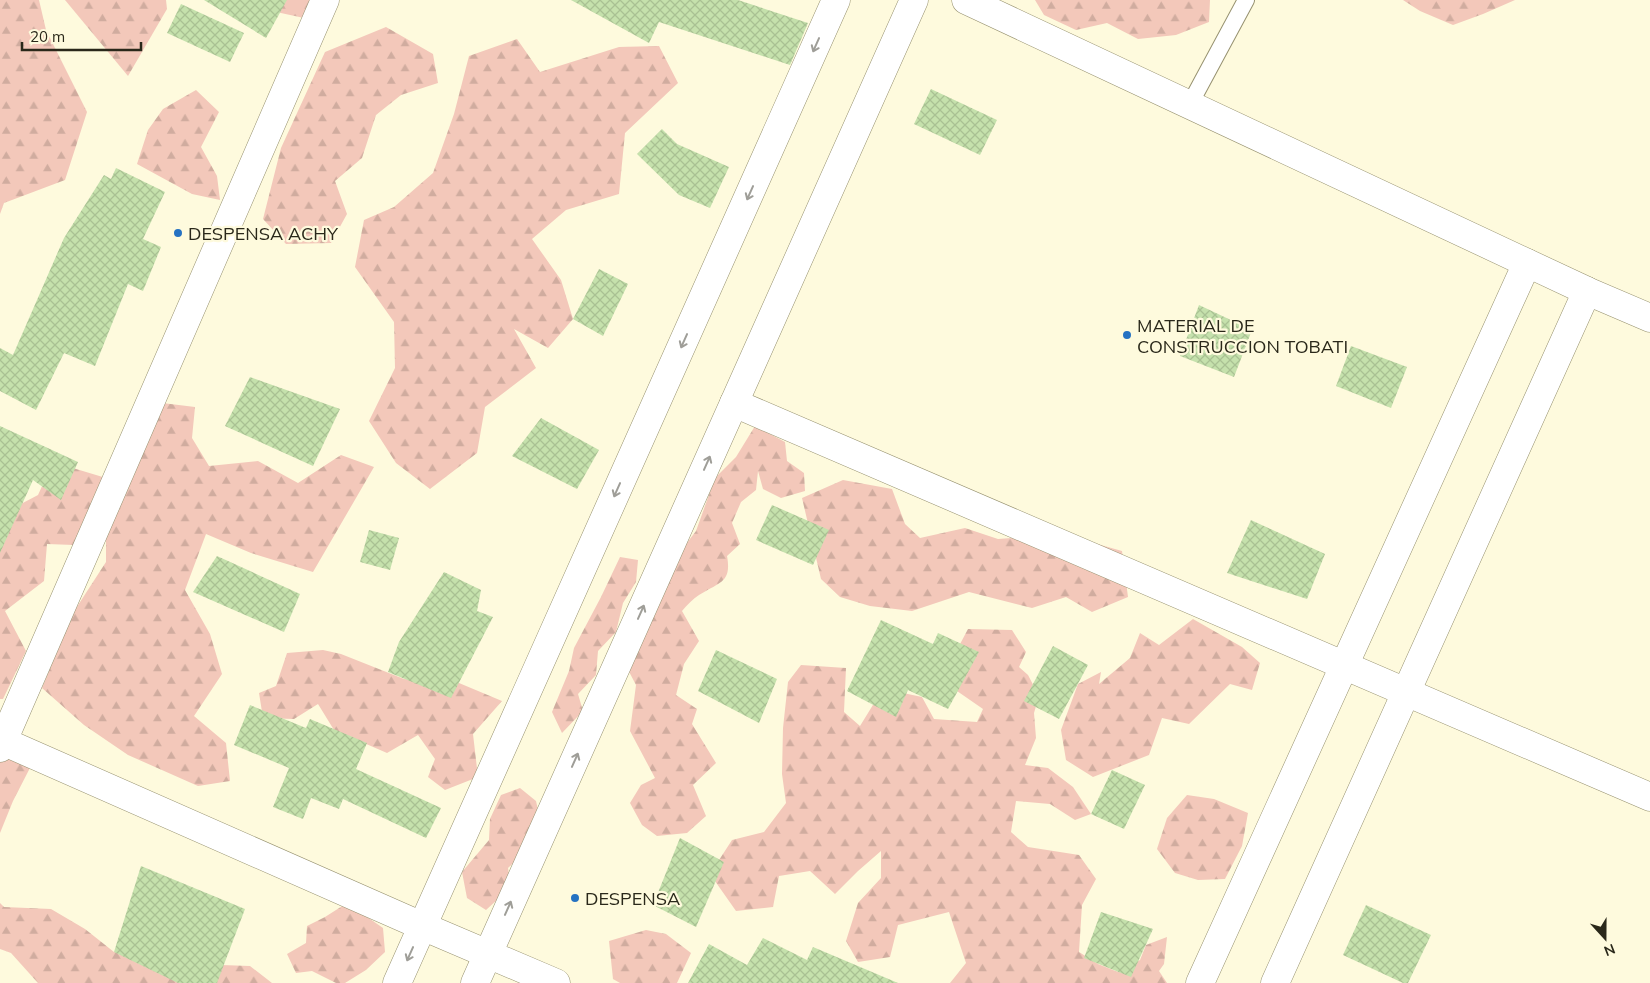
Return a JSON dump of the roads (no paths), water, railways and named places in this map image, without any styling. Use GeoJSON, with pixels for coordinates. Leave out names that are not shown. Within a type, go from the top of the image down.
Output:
{"type":"FeatureCollection","features":[{"type":"Feature","properties":{"kind":"street"},"geometry":{"type":"LineString","coordinates":[[325,0],[1,743],[556,983]]}},
{"type":"Feature","properties":{"kind":"street"},"geometry":{"type":"LineString","coordinates":[[397,983],[836,0]]}},
{"type":"Feature","properties":{"kind":"street"},"geometry":{"type":"LineString","coordinates":[[475,983],[914,0]]}},
{"type":"Feature","properties":{"kind":"street"},"geometry":{"type":"LineString","coordinates":[[966,0],[1587,291],[1650,318]]}},
{"type":"Feature","properties":{"kind":"street"},"geometry":{"type":"LineString","coordinates":[[1200,983],[1527,263]]}},
{"type":"Feature","properties":{"kind":"street"},"geometry":{"type":"LineString","coordinates":[[1275,983],[1587,291]]}},
{"type":"Feature","properties":{"kind":"street"},"geometry":{"type":"LineString","coordinates":[[734,403],[1650,797]]}},
{"type":"Feature","properties":{"kind":"lane"},"geometry":{"type":"LineString","coordinates":[[1190,104],[1246,0]]}},
{"type":"Feature","properties":{"kind":"place","name":"DESPENSA ACHY"},"geometry":{"type":"Point","coordinates":[178,233]}},
{"type":"Feature","properties":{"kind":"place","name":"MATERIAL DE CONSTRUCCION TOBATI"},"geometry":{"type":"Point","coordinates":[1127,335]}},
{"type":"Feature","properties":{"kind":"place","name":"DESPENSA"},"geometry":{"type":"Point","coordinates":[575,898]}}]}
